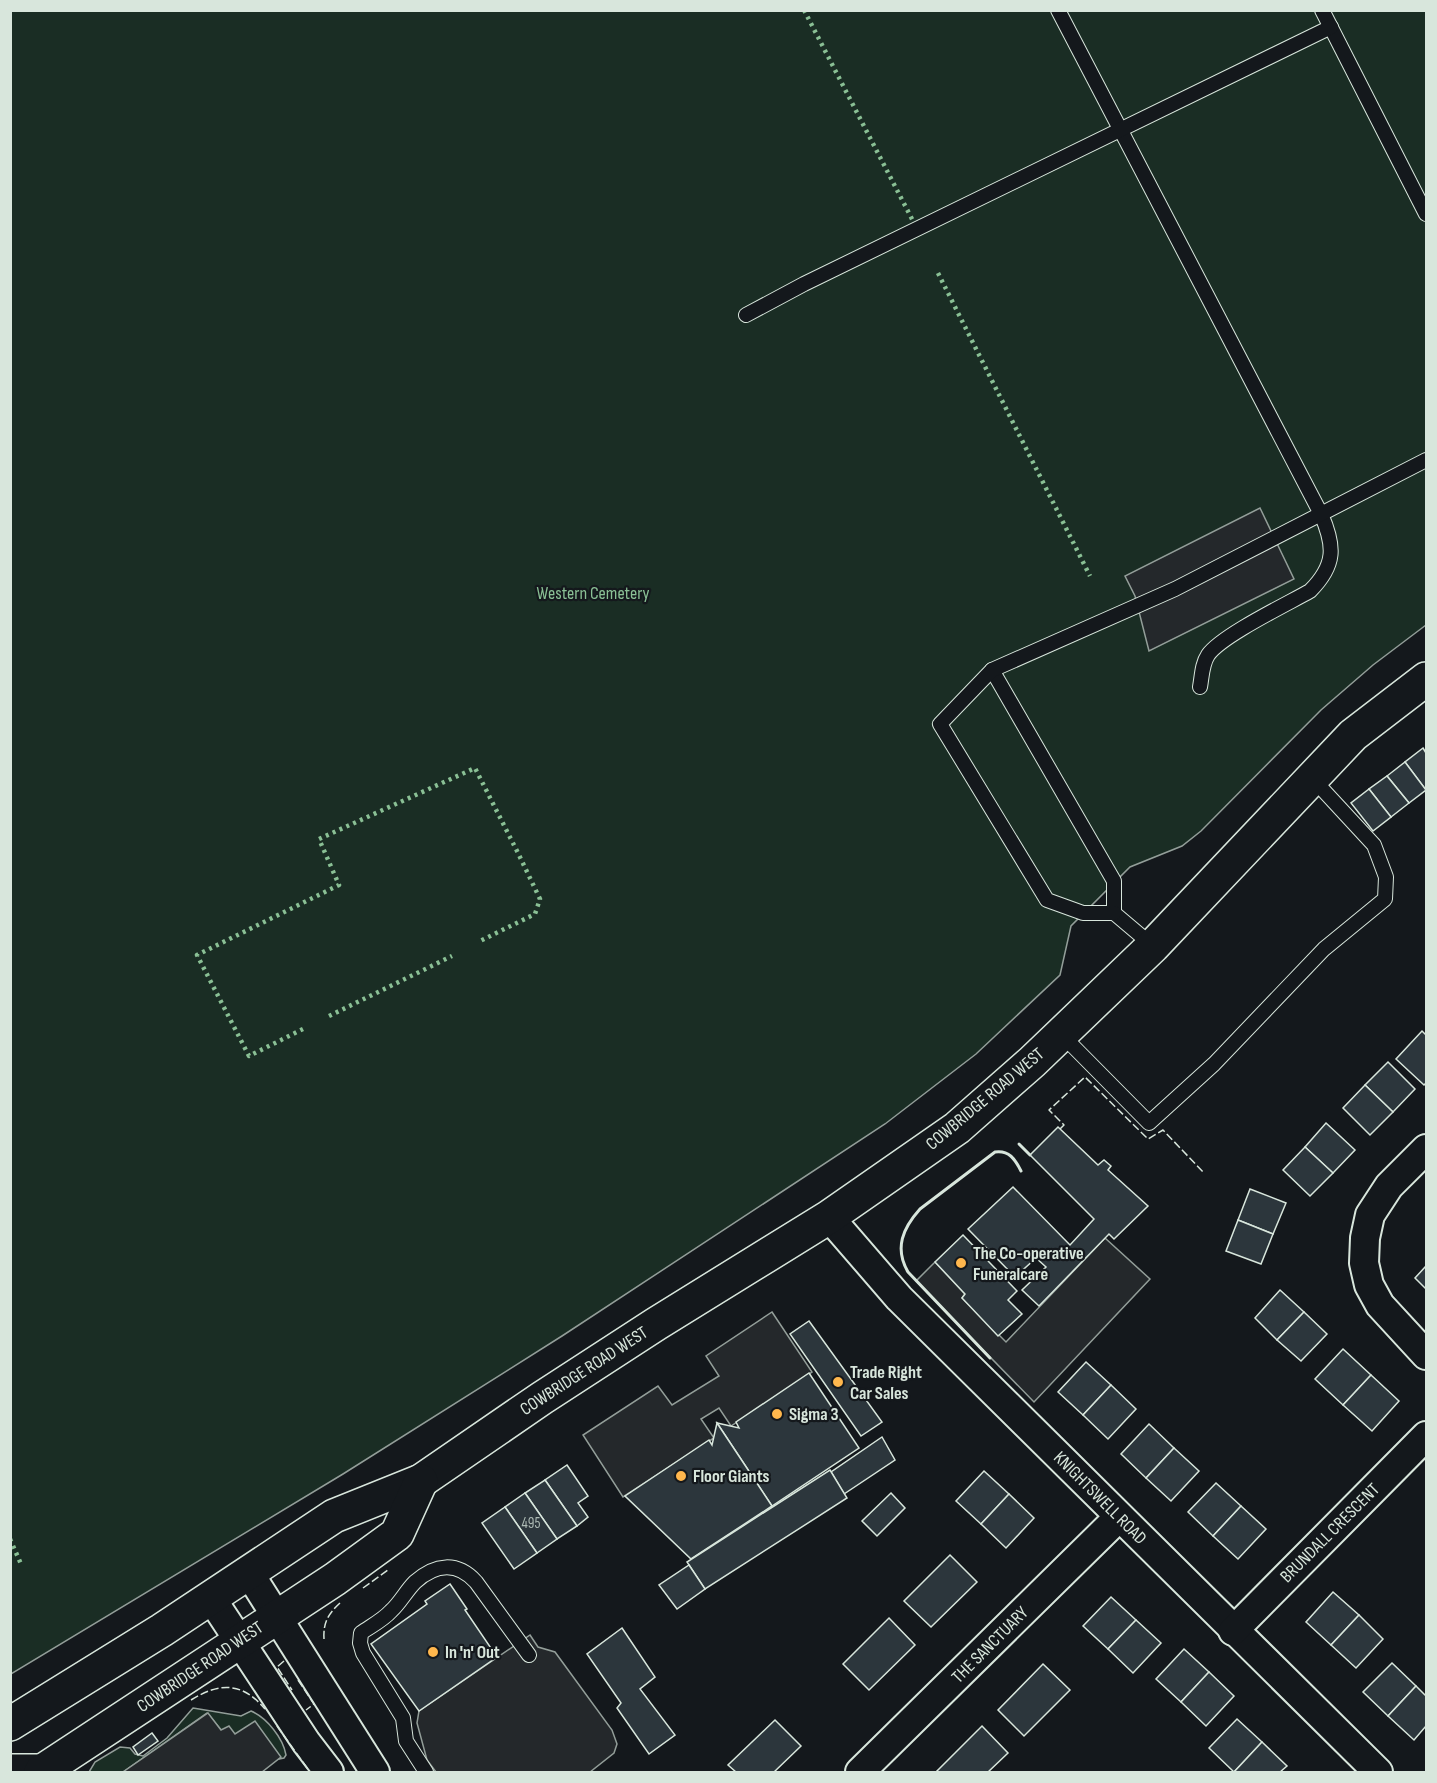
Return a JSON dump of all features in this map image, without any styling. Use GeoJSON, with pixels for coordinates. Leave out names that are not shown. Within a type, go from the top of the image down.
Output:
{"type":"FeatureCollection","features":[{"type":"Feature","properties":{"kind":"main road","name":"COWBRIDGE ROAD WEST"},"geometry":{"type":"LineString","coordinates":[[10,1724],[249,1574],[334,1516],[421,1481],[646,1330],[829,1217],[957,1128],[1061,1034],[1153,946],[1353,735],[1426,679]]}},
{"type":"Feature","properties":{"kind":"main road","name":"COWBRIDGE ROAD WEST"},"geometry":{"type":"LineString","coordinates":[[10,1771],[42,1772],[334,1579],[397,1534],[421,1481]]}},
{"type":"Feature","properties":{"kind":"street"},"geometry":{"type":"LineString","coordinates":[[1426,1149],[1389,1186],[1370,1215],[1365,1238],[1364,1263],[1369,1285],[1380,1305],[1426,1355]]}},
{"type":"Feature","properties":{"kind":"street","name":"KNIGHTSWELL ROAD"},"geometry":{"type":"LineString","coordinates":[[829,1217],[899,1298],[1233,1630],[1361,1767]]}},
{"type":"Feature","properties":{"kind":"street","name":"BRUNDALL CRESCENT"},"geometry":{"type":"LineString","coordinates":[[1233,1630],[1426,1436]]}},
{"type":"Feature","properties":{"kind":"street","name":"THE SANCTUARY"},"geometry":{"type":"LineString","coordinates":[[860,1773],[1119,1517]]}},
{"type":"Feature","properties":{"kind":"street"},"geometry":{"type":"LineString","coordinates":[[249,1574],[375,1773]]}},
{"type":"Feature","properties":{"kind":"street"},"geometry":{"type":"LineString","coordinates":[[210,1598],[329,1773]]}},
{"type":"Feature","properties":{"kind":"lane"},"geometry":{"type":"LineString","coordinates":[[1058,10],[1119,131],[1321,514],[1330,537],[1329,563],[1319,582],[1310,591],[1213,648],[1206,657],[1200,687]]}},
{"type":"Feature","properties":{"kind":"lane"},"geometry":{"type":"LineString","coordinates":[[1322,10],[1426,214]]}},
{"type":"Feature","properties":{"kind":"lane"},"geometry":{"type":"LineString","coordinates":[[746,315],[804,284],[1331,27]]}},
{"type":"Feature","properties":{"kind":"lane"},"geometry":{"type":"LineString","coordinates":[[1153,946],[1114,913],[1083,913],[1047,900],[940,724],[992,670],[1175,589],[1426,460]]}},
{"type":"Feature","properties":{"kind":"lane"},"geometry":{"type":"LineString","coordinates":[[992,670],[1114,881],[1114,913]]}},
{"type":"Feature","properties":{"kind":"lane"},"geometry":{"type":"LineString","coordinates":[[1061,1034],[1149,1123],[1214,1064],[1324,948],[1385,899],[1386,877],[1374,845],[1312,778]]}},
{"type":"Feature","properties":{"kind":"lane"},"geometry":{"type":"LineString","coordinates":[[426,1773],[405,1741],[403,1718],[363,1653],[360,1643],[361,1633],[390,1612],[414,1583],[440,1567],[454,1568],[468,1573],[476,1582],[528,1655]]}},
{"type":"Feature","properties":{"kind":"green space","name":"Western Cemetery"},"geometry":{"type":"Polygon","coordinates":[[[11,11],[1426,11],[1426,625],[1373,665],[1321,710],[1201,831],[1182,846],[1130,867],[1071,926],[1060,975],[976,1054],[885,1124],[562,1336],[343,1474],[11,1674],[11,11]]]}},
{"type":"Feature","properties":{"kind":"green space"},"geometry":{"type":"Polygon","coordinates":[[[193,1708],[241,1716],[251,1711],[257,1714],[273,1729],[282,1742],[286,1755],[279,1759],[235,1734],[222,1731],[207,1713],[123,1772],[89,1772],[95,1762],[120,1747],[130,1748],[135,1754],[143,1756],[167,1738],[193,1708]]]}},
{"type":"Feature","properties":{"kind":"shaded area"},"geometry":{"type":"Polygon","coordinates":[[[1260,508],[1294,579],[1149,651],[1135,596],[1125,576],[1260,508]]]}},
{"type":"Feature","properties":{"kind":"shaded area"},"geometry":{"type":"Polygon","coordinates":[[[1105,1238],[1150,1279],[1034,1402],[916,1281],[935,1262],[965,1294],[962,1298],[1006,1342],[1105,1238]]]}},
{"type":"Feature","properties":{"kind":"shaded area"},"geometry":{"type":"Polygon","coordinates":[[[772,1312],[812,1372],[731,1426],[719,1408],[701,1419],[714,1438],[623,1497],[583,1435],[658,1386],[672,1405],[719,1376],[706,1356],[772,1312]]]}},
{"type":"Feature","properties":{"kind":"shaded area"},"geometry":{"type":"Polygon","coordinates":[[[530,1635],[538,1647],[555,1652],[612,1730],[617,1744],[614,1753],[590,1772],[436,1772],[427,1760],[417,1723],[419,1711],[530,1635]]]}},
{"type":"Feature","properties":{"kind":"shaded area"},"geometry":{"type":"Polygon","coordinates":[[[208,1713],[221,1730],[229,1726],[235,1734],[255,1721],[281,1757],[262,1772],[123,1772],[208,1713]]]}},
{"type":"Feature","properties":{"kind":"building"},"geometry":{"type":"Polygon","coordinates":[[[1423,748],[1426,753],[1426,790],[1405,762],[1423,748]]]}},
{"type":"Feature","properties":{"kind":"building"},"geometry":{"type":"Polygon","coordinates":[[[1405,762],[1426,790],[1409,803],[1387,776],[1405,762]]]}},
{"type":"Feature","properties":{"kind":"building"},"geometry":{"type":"Polygon","coordinates":[[[1387,776],[1409,803],[1391,817],[1369,789],[1387,776]]]}},
{"type":"Feature","properties":{"kind":"building"},"geometry":{"type":"Polygon","coordinates":[[[1369,789],[1391,817],[1373,831],[1351,803],[1369,789]]]}},
{"type":"Feature","properties":{"kind":"building"},"geometry":{"type":"Polygon","coordinates":[[[1422,1031],[1426,1035],[1426,1083],[1424,1085],[1396,1059],[1422,1031]]]}},
{"type":"Feature","properties":{"kind":"building"},"geometry":{"type":"Polygon","coordinates":[[[1388,1062],[1415,1089],[1393,1112],[1365,1085],[1388,1062]]]}},
{"type":"Feature","properties":{"kind":"building"},"geometry":{"type":"Polygon","coordinates":[[[1365,1085],[1393,1112],[1370,1135],[1343,1108],[1365,1085]]]}},
{"type":"Feature","properties":{"kind":"building"},"geometry":{"type":"Polygon","coordinates":[[[1326,1123],[1355,1150],[1333,1173],[1305,1147],[1326,1123]]]}},
{"type":"Feature","properties":{"kind":"building"},"geometry":{"type":"Polygon","coordinates":[[[1058,1127],[1098,1165],[1104,1160],[1111,1166],[1108,1170],[1148,1206],[1114,1239],[1109,1234],[1039,1306],[1022,1290],[1046,1267],[1036,1258],[1015,1277],[968,1229],[1013,1187],[1070,1245],[1094,1219],[1030,1155],[1058,1127]]]}},
{"type":"Feature","properties":{"kind":"building"},"geometry":{"type":"Polygon","coordinates":[[[1305,1147],[1333,1173],[1310,1196],[1283,1170],[1305,1147]]]}},
{"type":"Feature","properties":{"kind":"building"},"geometry":{"type":"Polygon","coordinates":[[[1250,1189],[1286,1203],[1273,1234],[1238,1220],[1250,1189]]]}},
{"type":"Feature","properties":{"kind":"building"},"geometry":{"type":"Polygon","coordinates":[[[1238,1220],[1273,1234],[1261,1264],[1226,1251],[1238,1220]]]}},
{"type":"Feature","properties":{"kind":"building"},"geometry":{"type":"Polygon","coordinates":[[[963,1235],[1017,1291],[1008,1300],[1022,1314],[998,1336],[962,1298],[965,1294],[935,1262],[963,1235]]]}},
{"type":"Feature","properties":{"kind":"building"},"geometry":{"type":"Polygon","coordinates":[[[1426,1266],[1426,1289],[1415,1278],[1426,1266]]]}},
{"type":"Feature","properties":{"kind":"building"},"geometry":{"type":"Polygon","coordinates":[[[1280,1290],[1304,1312],[1277,1340],[1255,1318],[1280,1290]]]}},
{"type":"Feature","properties":{"kind":"building"},"geometry":{"type":"Polygon","coordinates":[[[1304,1312],[1327,1334],[1301,1361],[1277,1340],[1304,1312]]]}},
{"type":"Feature","properties":{"kind":"building"},"geometry":{"type":"Polygon","coordinates":[[[809,1321],[882,1422],[861,1436],[790,1334],[809,1321]]]}},
{"type":"Feature","properties":{"kind":"building"},"geometry":{"type":"Polygon","coordinates":[[[1343,1349],[1371,1375],[1343,1405],[1315,1379],[1343,1349]]]}},
{"type":"Feature","properties":{"kind":"building"},"geometry":{"type":"Polygon","coordinates":[[[1086,1362],[1111,1385],[1083,1415],[1058,1392],[1086,1362]]]}},
{"type":"Feature","properties":{"kind":"building"},"geometry":{"type":"Polygon","coordinates":[[[809,1373],[859,1448],[772,1506],[717,1423],[739,1428],[736,1422],[809,1373]]]}},
{"type":"Feature","properties":{"kind":"building"},"geometry":{"type":"Polygon","coordinates":[[[1371,1375],[1399,1401],[1372,1431],[1343,1405],[1371,1375]]]}},
{"type":"Feature","properties":{"kind":"building"},"geometry":{"type":"Polygon","coordinates":[[[1111,1385],[1136,1409],[1108,1439],[1083,1415],[1111,1385]]]}},
{"type":"Feature","properties":{"kind":"building"},"geometry":{"type":"Polygon","coordinates":[[[717,1423],[772,1506],[691,1559],[625,1496],[709,1440],[712,1445],[717,1423]]]}},
{"type":"Feature","properties":{"kind":"building"},"geometry":{"type":"Polygon","coordinates":[[[1149,1424],[1174,1448],[1146,1478],[1121,1454],[1149,1424]]]}},
{"type":"Feature","properties":{"kind":"building"},"geometry":{"type":"Polygon","coordinates":[[[882,1437],[895,1460],[844,1494],[831,1472],[882,1437]]]}},
{"type":"Feature","properties":{"kind":"building"},"geometry":{"type":"Polygon","coordinates":[[[1174,1448],[1199,1471],[1171,1501],[1146,1478],[1174,1448]]]}},
{"type":"Feature","properties":{"kind":"building"},"geometry":{"type":"Polygon","coordinates":[[[567,1465],[588,1496],[578,1503],[588,1517],[577,1526],[545,1480],[567,1465]]]}},
{"type":"Feature","properties":{"kind":"building"},"geometry":{"type":"Polygon","coordinates":[[[830,1470],[847,1498],[705,1589],[687,1562],[830,1470]]]}},
{"type":"Feature","properties":{"kind":"building"},"geometry":{"type":"Polygon","coordinates":[[[984,1471],[1009,1494],[981,1524],[956,1501],[984,1471]]]}},
{"type":"Feature","properties":{"kind":"building"},"geometry":{"type":"Polygon","coordinates":[[[545,1480],[577,1526],[557,1539],[525,1493],[545,1480]]]}},
{"type":"Feature","properties":{"kind":"building"},"geometry":{"type":"Polygon","coordinates":[[[1216,1483],[1241,1506],[1213,1536],[1188,1512],[1216,1483]]]}},
{"type":"Feature","properties":{"kind":"building"},"geometry":{"type":"Polygon","coordinates":[[[525,1493],[557,1539],[537,1553],[505,1507],[525,1493]]]}},
{"type":"Feature","properties":{"kind":"building"},"geometry":{"type":"Polygon","coordinates":[[[891,1493],[905,1508],[877,1536],[862,1521],[891,1493]]]}},
{"type":"Feature","properties":{"kind":"building"},"geometry":{"type":"Polygon","coordinates":[[[1009,1494],[1034,1518],[1006,1548],[981,1524],[1009,1494]]]}},
{"type":"Feature","properties":{"kind":"building"},"geometry":{"type":"Polygon","coordinates":[[[1241,1506],[1266,1529],[1238,1559],[1213,1536],[1241,1506]]]}},
{"type":"Feature","properties":{"kind":"building"},"geometry":{"type":"Polygon","coordinates":[[[505,1507],[537,1553],[514,1569],[482,1523],[505,1507]]]}},
{"type":"Feature","properties":{"kind":"building"},"geometry":{"type":"Polygon","coordinates":[[[950,1555],[977,1582],[931,1627],[904,1601],[950,1555]]]}},
{"type":"Feature","properties":{"kind":"building"},"geometry":{"type":"Polygon","coordinates":[[[689,1565],[705,1589],[677,1609],[659,1585],[689,1565]]]}},
{"type":"Feature","properties":{"kind":"building"},"geometry":{"type":"Polygon","coordinates":[[[450,1584],[497,1657],[419,1711],[371,1644],[427,1604],[425,1601],[450,1584]]]}},
{"type":"Feature","properties":{"kind":"building"},"geometry":{"type":"Polygon","coordinates":[[[1333,1592],[1359,1615],[1331,1645],[1306,1622],[1333,1592]]]}},
{"type":"Feature","properties":{"kind":"building"},"geometry":{"type":"Polygon","coordinates":[[[1111,1597],[1136,1620],[1108,1649],[1083,1626],[1111,1597]]]}},
{"type":"Feature","properties":{"kind":"building"},"geometry":{"type":"Polygon","coordinates":[[[1359,1615],[1383,1639],[1356,1668],[1331,1645],[1359,1615]]]}},
{"type":"Feature","properties":{"kind":"building"},"geometry":{"type":"Polygon","coordinates":[[[889,1618],[915,1645],[869,1690],[843,1664],[889,1618]]]}},
{"type":"Feature","properties":{"kind":"building"},"geometry":{"type":"Polygon","coordinates":[[[1136,1620],[1161,1643],[1133,1673],[1108,1649],[1136,1620]]]}},
{"type":"Feature","properties":{"kind":"building"},"geometry":{"type":"Polygon","coordinates":[[[622,1628],[655,1677],[640,1689],[675,1735],[649,1754],[617,1708],[621,1703],[587,1654],[622,1628]]]}},
{"type":"Feature","properties":{"kind":"building"},"geometry":{"type":"Polygon","coordinates":[[[1184,1649],[1209,1672],[1181,1702],[1156,1679],[1184,1649]]]}},
{"type":"Feature","properties":{"kind":"building"},"geometry":{"type":"Polygon","coordinates":[[[1392,1663],[1416,1686],[1388,1716],[1363,1692],[1392,1663]]]}},
{"type":"Feature","properties":{"kind":"building"},"geometry":{"type":"Polygon","coordinates":[[[1043,1664],[1070,1690],[1024,1736],[998,1710],[1043,1664]]]}},
{"type":"Feature","properties":{"kind":"building"},"geometry":{"type":"Polygon","coordinates":[[[1209,1672],[1234,1696],[1206,1726],[1181,1702],[1209,1672]]]}},
{"type":"Feature","properties":{"kind":"building"},"geometry":{"type":"Polygon","coordinates":[[[1416,1686],[1426,1696],[1426,1726],[1414,1740],[1388,1716],[1416,1686]]]}},
{"type":"Feature","properties":{"kind":"building"},"geometry":{"type":"Polygon","coordinates":[[[1237,1719],[1262,1742],[1234,1772],[1209,1748],[1237,1719]]]}},
{"type":"Feature","properties":{"kind":"building"},"geometry":{"type":"Polygon","coordinates":[[[775,1720],[801,1746],[774,1772],[736,1772],[728,1765],[775,1720]]]}},
{"type":"Feature","properties":{"kind":"building"},"geometry":{"type":"Polygon","coordinates":[[[982,1726],[1008,1753],[988,1772],[936,1772],[982,1726]]]}},
{"type":"Feature","properties":{"kind":"building"},"geometry":{"type":"Polygon","coordinates":[[[152,1733],[158,1741],[138,1755],[133,1747],[152,1733]]]}},
{"type":"Feature","properties":{"kind":"building"},"geometry":{"type":"Polygon","coordinates":[[[1262,1742],[1287,1766],[1280,1772],[1234,1772],[1262,1742]]]}},
{"type":"Feature","properties":{"kind":"hedge"},"geometry":{"type":"LineString","coordinates":[[804,10],[913,221]]}},
{"type":"Feature","properties":{"kind":"hedge"},"geometry":{"type":"LineString","coordinates":[[938,273],[1090,576]]}},
{"type":"Feature","properties":{"kind":"hedge"},"geometry":{"type":"LineString","coordinates":[[303,1029],[249,1056],[197,955],[339,885],[319,839],[475,768],[540,899],[535,914],[478,942]]}},
{"type":"Feature","properties":{"kind":"hedge"},"geometry":{"type":"LineString","coordinates":[[329,1016],[452,956]]}},
{"type":"Feature","properties":{"kind":"hedge"},"geometry":{"type":"LineString","coordinates":[[10,1539],[21,1564]]}},
{"type":"Feature","properties":{"kind":"fence"},"geometry":{"type":"LineString","coordinates":[[1060,1129],[1064,1125],[1049,1110],[1085,1077],[1148,1139],[1163,1130],[1203,1172]]}},
{"type":"Feature","properties":{"kind":"fence"},"geometry":{"type":"LineString","coordinates":[[363,1588],[388,1570]]}},
{"type":"Feature","properties":{"kind":"fence"},"geometry":{"type":"LineString","coordinates":[[324,1639],[327,1619],[340,1603]]}},
{"type":"Feature","properties":{"kind":"fence"},"geometry":{"type":"LineString","coordinates":[[284,1661],[277,1667],[292,1690]]}},
{"type":"Feature","properties":{"kind":"fence"},"geometry":{"type":"LineString","coordinates":[[298,1680],[314,1704],[306,1710]]}},
{"type":"Feature","properties":{"kind":"fence"},"geometry":{"type":"LineString","coordinates":[[191,1700],[212,1690],[230,1688],[248,1694],[265,1709]]}},
{"type":"Feature","properties":{"kind":"fence"},"geometry":{"type":"LineString","coordinates":[[277,1726],[310,1772]]}},
{"type":"Feature","properties":{"kind":"wall"},"geometry":{"type":"LineString","coordinates":[[1019,1144],[1030,1155]]}},
{"type":"Feature","properties":{"kind":"wall"},"geometry":{"type":"LineString","coordinates":[[990,1358],[908,1272],[902,1255],[902,1239],[909,1223],[920,1209],[995,1152],[1004,1152],[1011,1156],[1021,1171]]}},
{"type":"Feature","properties":{"kind":"place","name":"The Co-operative Funeralcare"},"geometry":{"type":"Point","coordinates":[961,1263]}},
{"type":"Feature","properties":{"kind":"place","name":"Trade Right Car Sales"},"geometry":{"type":"Point","coordinates":[838,1382]}},
{"type":"Feature","properties":{"kind":"place","name":"Sigma 3"},"geometry":{"type":"Point","coordinates":[777,1414]}},
{"type":"Feature","properties":{"kind":"place","name":"Floor Giants"},"geometry":{"type":"Point","coordinates":[681,1476]}},
{"type":"Feature","properties":{"kind":"place","name":"In 'n' Out"},"geometry":{"type":"Point","coordinates":[433,1652]}}]}
